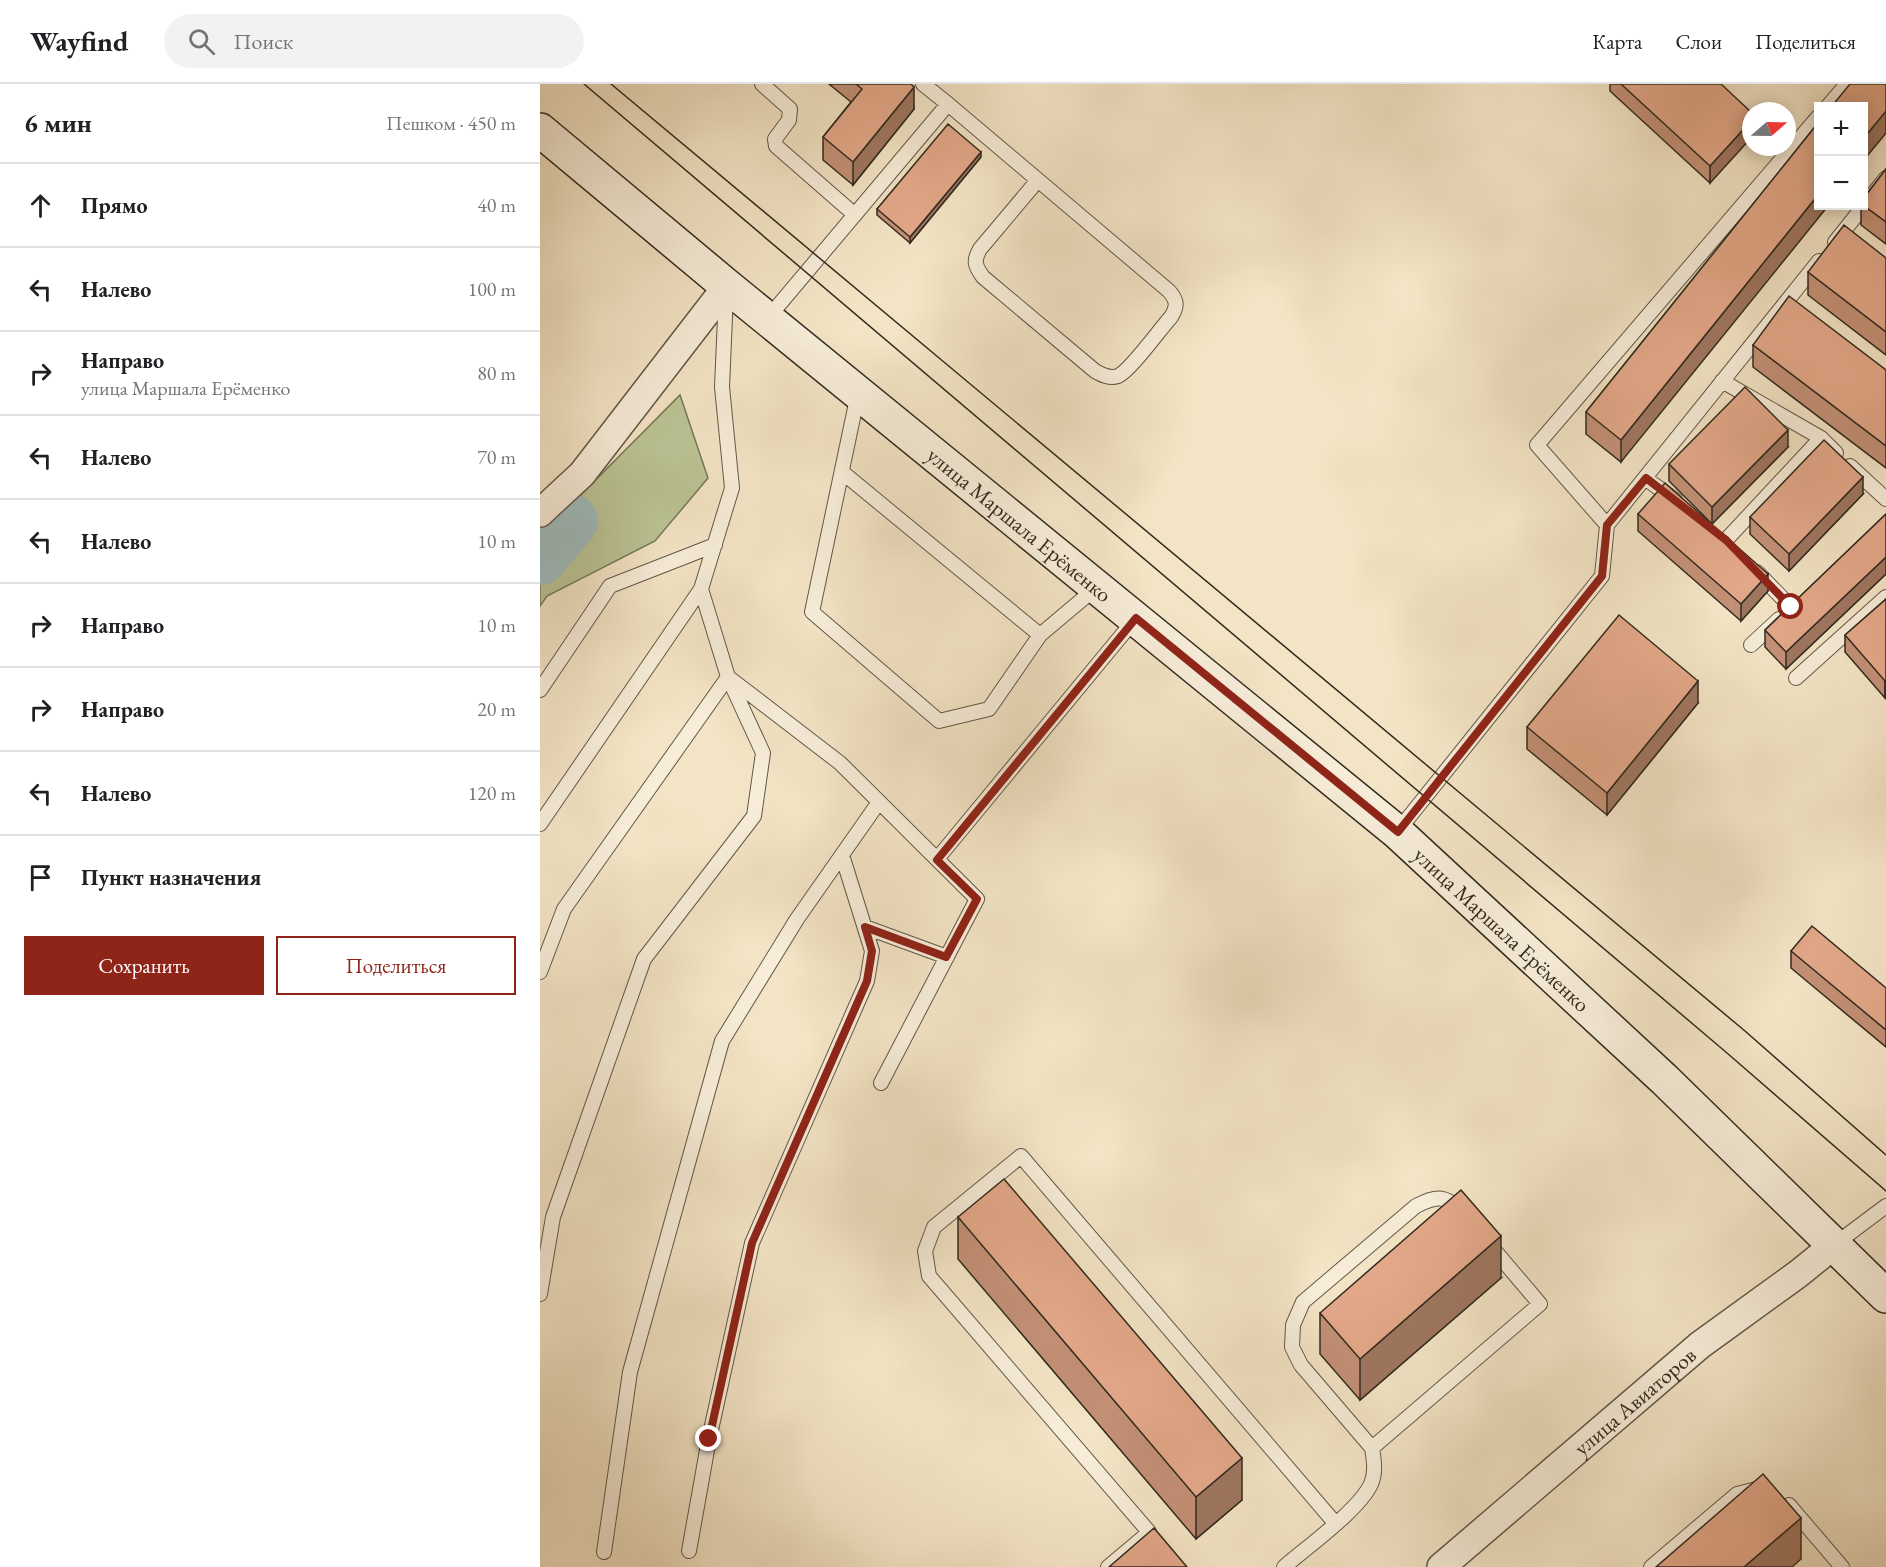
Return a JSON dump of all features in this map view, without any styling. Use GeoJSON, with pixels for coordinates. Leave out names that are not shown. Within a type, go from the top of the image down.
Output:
{"type":"FeatureCollection","features":[{"type":"Feature","properties":{"kind":"main road","name":"улица Маршала Ерёменко"},"geometry":{"type":"LineString","coordinates":[[540,130],[726,286],[1398,832],[1657,1072],[1886,1296]]}},
{"type":"Feature","properties":{"kind":"street"},"geometry":{"type":"LineString","coordinates":[[540,513],[582,474],[726,286]]}},
{"type":"Feature","properties":{"kind":"street","name":"улица Авиаторов"},"geometry":{"type":"LineString","coordinates":[[1441,1567],[1700,1345],[1834,1245]]}},
{"type":"Feature","properties":{"kind":"lane"},"geometry":{"type":"LineString","coordinates":[[762,84],[790,110],[789,120],[775,139],[776,146],[855,214]]}},
{"type":"Feature","properties":{"kind":"lane"},"geometry":{"type":"LineString","coordinates":[[923,84],[1038,180],[1176,298],[1176,308],[1171,316],[1127,369],[1117,376],[1106,377],[1095,371],[983,277],[976,267],[975,257],[980,249],[1038,180]]}},
{"type":"Feature","properties":{"kind":"lane"},"geometry":{"type":"LineString","coordinates":[[1831,102],[1847,84]]}},
{"type":"Feature","properties":{"kind":"lane"},"geometry":{"type":"LineString","coordinates":[[768,319],[948,104]]}},
{"type":"Feature","properties":{"kind":"lane"},"geometry":{"type":"LineString","coordinates":[[1607,525],[1538,445],[1814,122]]}},
{"type":"Feature","properties":{"kind":"lane"},"geometry":{"type":"LineString","coordinates":[[1398,832],[1602,576],[1607,525],[1722,381],[1786,311],[1849,232],[1886,178]]}},
{"type":"Feature","properties":{"kind":"lane"},"geometry":{"type":"LineString","coordinates":[[540,824],[701,589],[732,488],[722,387],[726,286]]}},
{"type":"Feature","properties":{"kind":"lane"},"geometry":{"type":"LineString","coordinates":[[1722,381],[1821,438],[1886,499]]}},
{"type":"Feature","properties":{"kind":"lane"},"geometry":{"type":"LineString","coordinates":[[859,392],[812,612],[939,721],[989,709],[1040,635],[1097,587]]}},
{"type":"Feature","properties":{"kind":"lane"},"geometry":{"type":"LineString","coordinates":[[1725,540],[1821,438]]}},
{"type":"Feature","properties":{"kind":"lane"},"geometry":{"type":"LineString","coordinates":[[842,472],[1040,635]]}},
{"type":"Feature","properties":{"kind":"lane"},"geometry":{"type":"LineString","coordinates":[[1646,478],[1690,512]]}},
{"type":"Feature","properties":{"kind":"lane"},"geometry":{"type":"LineString","coordinates":[[540,690],[610,586],[715,545]]}},
{"type":"Feature","properties":{"kind":"lane"},"geometry":{"type":"LineString","coordinates":[[1750,565],[1795,604],[1751,645]]}},
{"type":"Feature","properties":{"kind":"lane"},"geometry":{"type":"LineString","coordinates":[[540,1294],[553,1216],[644,959],[754,816],[763,753],[728,677],[701,589]]}},
{"type":"Feature","properties":{"kind":"lane"},"geometry":{"type":"LineString","coordinates":[[1796,678],[1886,597]]}},
{"type":"Feature","properties":{"kind":"lane"},"geometry":{"type":"LineString","coordinates":[[937,860],[1136,618]]}},
{"type":"Feature","properties":{"kind":"lane"},"geometry":{"type":"LineString","coordinates":[[728,677],[840,763],[977,899],[881,1083]]}},
{"type":"Feature","properties":{"kind":"lane"},"geometry":{"type":"LineString","coordinates":[[540,972],[564,909],[728,677]]}},
{"type":"Feature","properties":{"kind":"lane"},"geometry":{"type":"LineString","coordinates":[[604,1552],[630,1372],[722,1041],[796,919],[879,802]]}},
{"type":"Feature","properties":{"kind":"lane"},"geometry":{"type":"LineString","coordinates":[[689,1551],[709,1439],[752,1243],[867,981],[872,951],[842,855]]}},
{"type":"Feature","properties":{"kind":"lane"},"geometry":{"type":"LineString","coordinates":[[865,927],[946,957]]}},
{"type":"Feature","properties":{"kind":"lane"},"geometry":{"type":"LineString","coordinates":[[1108,1567],[1153,1537],[929,1276],[925,1251],[934,1227],[1021,1156],[1335,1523]]}},
{"type":"Feature","properties":{"kind":"lane"},"geometry":{"type":"LineString","coordinates":[[1284,1567],[1361,1501],[1372,1482],[1375,1464],[1372,1448],[1301,1365],[1292,1347],[1293,1325],[1303,1302],[1416,1206],[1430,1199],[1443,1198],[1454,1203],[1468,1220]]}},
{"type":"Feature","properties":{"kind":"lane"},"geometry":{"type":"LineString","coordinates":[[1834,1245],[1886,1206]]}},
{"type":"Feature","properties":{"kind":"lane"},"geometry":{"type":"LineString","coordinates":[[1372,1448],[1540,1304],[1483,1237]]}},
{"type":"Feature","properties":{"kind":"lane"},"geometry":{"type":"LineString","coordinates":[[1651,1567],[1737,1494],[1753,1489],[1772,1492],[1783,1497],[1842,1567]]}},
{"type":"Feature","properties":{"kind":"green space"},"geometry":{"type":"Polygon","coordinates":[[[680,395],[708,478],[655,541],[547,596],[540,606],[540,536],[680,395]]]}},
{"type":"Feature","properties":{"kind":"building"},"geometry":{"type":"Polygon","coordinates":[[[856,84],[911,84],[914,87],[853,162],[823,137],[862,89],[856,84]]]}},
{"type":"Feature","properties":{"kind":"building"},"geometry":{"type":"Polygon","coordinates":[[[1621,84],[1721,84],[1742,104],[1742,131],[1710,166],[1621,84]]]}},
{"type":"Feature","properties":{"kind":"building"},"geometry":{"type":"Polygon","coordinates":[[[1850,84],[1886,84],[1886,111],[1868,133],[1868,102],[1835,102],[1850,84]]]}},
{"type":"Feature","properties":{"kind":"building"},"geometry":{"type":"Polygon","coordinates":[[[948,124],[981,152],[910,237],[877,209],[948,124]]]}},
{"type":"Feature","properties":{"kind":"building"},"geometry":{"type":"Polygon","coordinates":[[[1814,128],[1814,200],[1621,440],[1586,412],[1792,156],[1796,156],[1796,150],[1814,128]]]}},
{"type":"Feature","properties":{"kind":"building"},"geometry":{"type":"Polygon","coordinates":[[[1886,169],[1886,222],[1868,209],[1868,192],[1886,169]]]}},
{"type":"Feature","properties":{"kind":"building"},"geometry":{"type":"Polygon","coordinates":[[[1844,225],[1886,258],[1886,332],[1808,272],[1844,225]]]}},
{"type":"Feature","properties":{"kind":"building"},"geometry":{"type":"Polygon","coordinates":[[[1789,296],[1886,370],[1886,446],[1753,345],[1789,296]]]}},
{"type":"Feature","properties":{"kind":"building"},"geometry":{"type":"Polygon","coordinates":[[[1745,387],[1788,430],[1712,507],[1669,464],[1745,387]]]}},
{"type":"Feature","properties":{"kind":"building"},"geometry":{"type":"Polygon","coordinates":[[[1824,440],[1863,477],[1789,554],[1750,517],[1824,440]]]}},
{"type":"Feature","properties":{"kind":"building"},"geometry":{"type":"Polygon","coordinates":[[[1665,483],[1768,574],[1741,604],[1638,514],[1665,483]]]}},
{"type":"Feature","properties":{"kind":"building"},"geometry":{"type":"Polygon","coordinates":[[[1886,514],[1886,557],[1786,652],[1765,630],[1886,514]]]}},
{"type":"Feature","properties":{"kind":"building"},"geometry":{"type":"Polygon","coordinates":[[[1886,599],[1886,680],[1885,681],[1845,635],[1886,599]]]}},
{"type":"Feature","properties":{"kind":"building"},"geometry":{"type":"Polygon","coordinates":[[[1619,615],[1698,681],[1607,793],[1527,727],[1619,615]]]}},
{"type":"Feature","properties":{"kind":"building"},"geometry":{"type":"Polygon","coordinates":[[[1812,926],[1886,988],[1886,1030],[1791,951],[1812,926]]]}},
{"type":"Feature","properties":{"kind":"building"},"geometry":{"type":"Polygon","coordinates":[[[1004,1179],[1242,1458],[1196,1497],[958,1217],[1004,1179]]]}},
{"type":"Feature","properties":{"kind":"building"},"geometry":{"type":"Polygon","coordinates":[[[1461,1190],[1501,1236],[1360,1359],[1320,1313],[1461,1190]]]}},
{"type":"Feature","properties":{"kind":"building"},"geometry":{"type":"Polygon","coordinates":[[[1763,1474],[1801,1518],[1744,1567],[1656,1567],[1763,1474]]]}},
{"type":"Feature","properties":{"kind":"building"},"geometry":{"type":"Polygon","coordinates":[[[1154,1528],[1187,1567],[1109,1567],[1154,1528]]]}},
{"type":"Feature","properties":{"kind":"waterway"},"geometry":{"type":"LineString","coordinates":[[540,558],[571,521]]}},
{"type":"Feature","properties":{"kind":"tram line"},"geometry":{"type":"LineString","coordinates":[[584,84],[1727,1053],[1886,1191]]}},
{"type":"Feature","properties":{"kind":"tram line"},"geometry":{"type":"LineString","coordinates":[[611,84],[1745,1031],[1886,1155]]}},
{"type":"Feature","properties":{"kind":"route"},"geometry":{"type":"LineString","coordinates":[[709,1439],[752,1243],[867,981],[872,951],[865,927],[946,957],[977,899],[937,860],[1136,618],[1398,832],[1602,576],[1607,525],[1646,478],[1726,540],[1791,607]]}}]}
